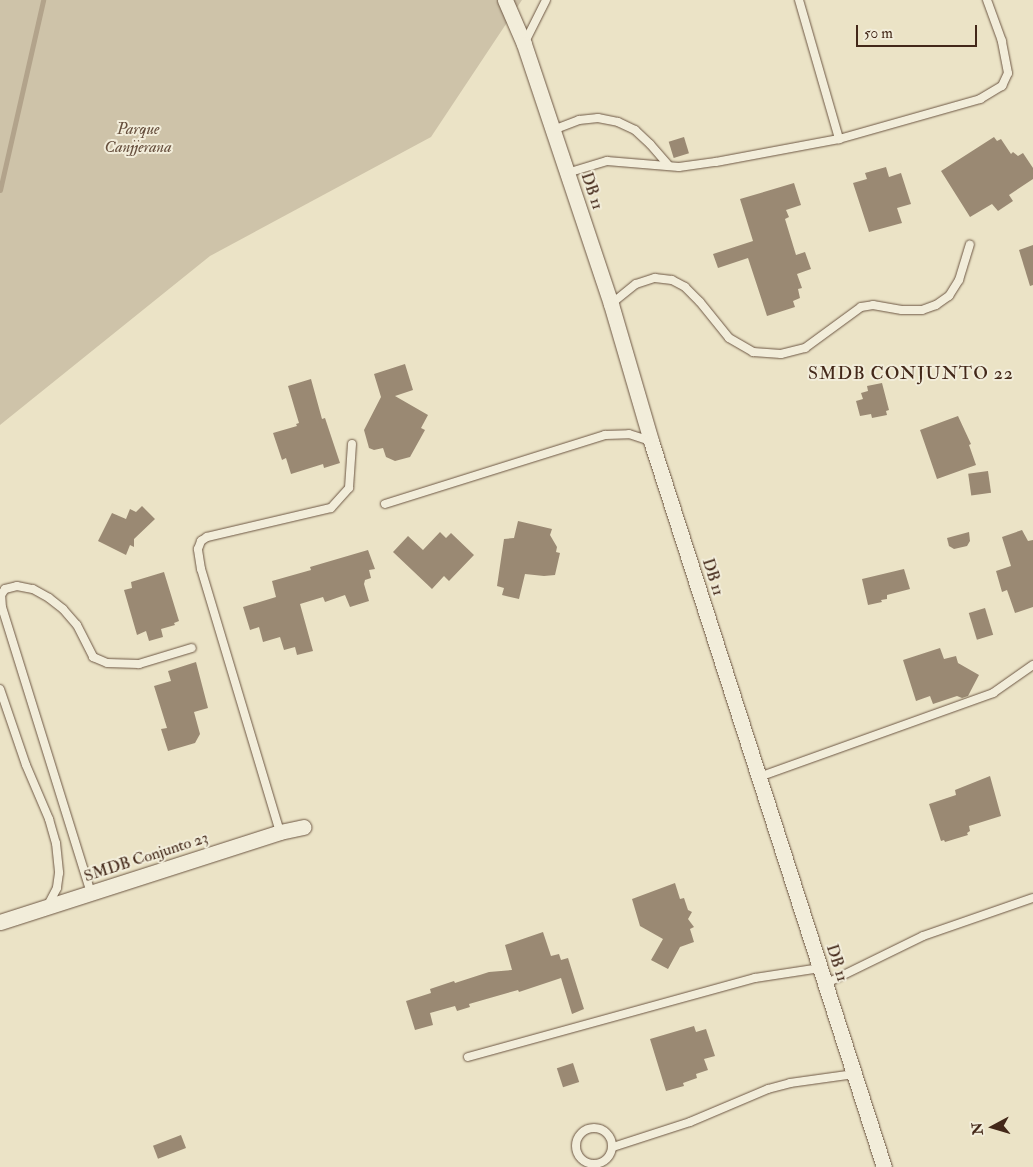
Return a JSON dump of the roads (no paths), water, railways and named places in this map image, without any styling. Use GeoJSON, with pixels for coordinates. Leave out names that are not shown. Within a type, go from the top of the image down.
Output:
{"type":"FeatureCollection","features":[{"type":"Feature","properties":{"kind":"street","name":"DB 11"},"geometry":{"type":"LineString","coordinates":[[505,0],[524,44],[611,304],[651,441],[884,1167]]}},
{"type":"Feature","properties":{"kind":"street","name":"SMDB Conjunto 23"},"geometry":{"type":"LineString","coordinates":[[0,922],[280,832],[303,827]]}},
{"type":"Feature","properties":{"kind":"lane"},"geometry":{"type":"LineString","coordinates":[[524,44],[546,0]]}},
{"type":"Feature","properties":{"kind":"lane"},"geometry":{"type":"LineString","coordinates":[[799,0],[839,139]]}},
{"type":"Feature","properties":{"kind":"lane"},"geometry":{"type":"LineString","coordinates":[[567,173],[607,161],[695,166],[839,139],[980,99],[1002,86],[1008,73],[1007,57],[987,0]]}},
{"type":"Feature","properties":{"kind":"lane"},"geometry":{"type":"LineString","coordinates":[[553,130],[588,119],[598,118],[618,122],[635,130],[668,165]]}},
{"type":"Feature","properties":{"kind":"lane"},"geometry":{"type":"LineString","coordinates":[[611,304],[636,284],[655,278],[672,280],[685,287],[700,302],[729,338],[753,352],[781,354],[805,348],[861,307],[873,305],[902,310],[922,310],[936,305],[949,296],[959,280],[970,245]]}},
{"type":"Feature","properties":{"kind":"lane"},"geometry":{"type":"LineString","coordinates":[[385,504],[605,435],[630,434],[651,441]]}},
{"type":"Feature","properties":{"kind":"lane"},"geometry":{"type":"LineString","coordinates":[[280,832],[201,569],[198,549],[201,541],[207,537],[331,508],[349,488],[352,444]]}},
{"type":"Feature","properties":{"kind":"lane"},"geometry":{"type":"LineString","coordinates":[[92,893],[2,608],[1,595],[5,589],[18,586],[33,589],[49,598],[64,608],[77,625],[93,657],[107,663],[139,664],[192,648]]}},
{"type":"Feature","properties":{"kind":"lane"},"geometry":{"type":"LineString","coordinates":[[759,777],[993,693],[1033,665]]}},
{"type":"Feature","properties":{"kind":"lane"},"geometry":{"type":"LineString","coordinates":[[0,689],[26,765],[49,818],[56,843],[60,873],[57,888],[47,907]]}},
{"type":"Feature","properties":{"kind":"lane"},"geometry":{"type":"LineString","coordinates":[[825,984],[923,936],[1033,898]]}},
{"type":"Feature","properties":{"kind":"lane"},"geometry":{"type":"LineString","coordinates":[[468,1057],[754,978],[820,968]]}},
{"type":"Feature","properties":{"kind":"lane"},"geometry":{"type":"LineString","coordinates":[[613,1147],[609,1134],[599,1128],[586,1129],[577,1138],[577,1151],[584,1161],[597,1164],[608,1158],[613,1147],[690,1122],[768,1089],[790,1083],[854,1074]]}},
{"type":"Feature","properties":{"kind":"waterway"},"geometry":{"type":"LineString","coordinates":[[0,190],[43,0]]}},
{"type":"Feature","properties":{"kind":"district","name":"SMDB CONJUNTO 22"},"geometry":{"type":"Point","coordinates":[911,374]}},
{"type":"Feature","properties":{"kind":"park label","name":"Parque Canjjerana"},"geometry":{"type":"Point","coordinates":[138,138]}}]}
